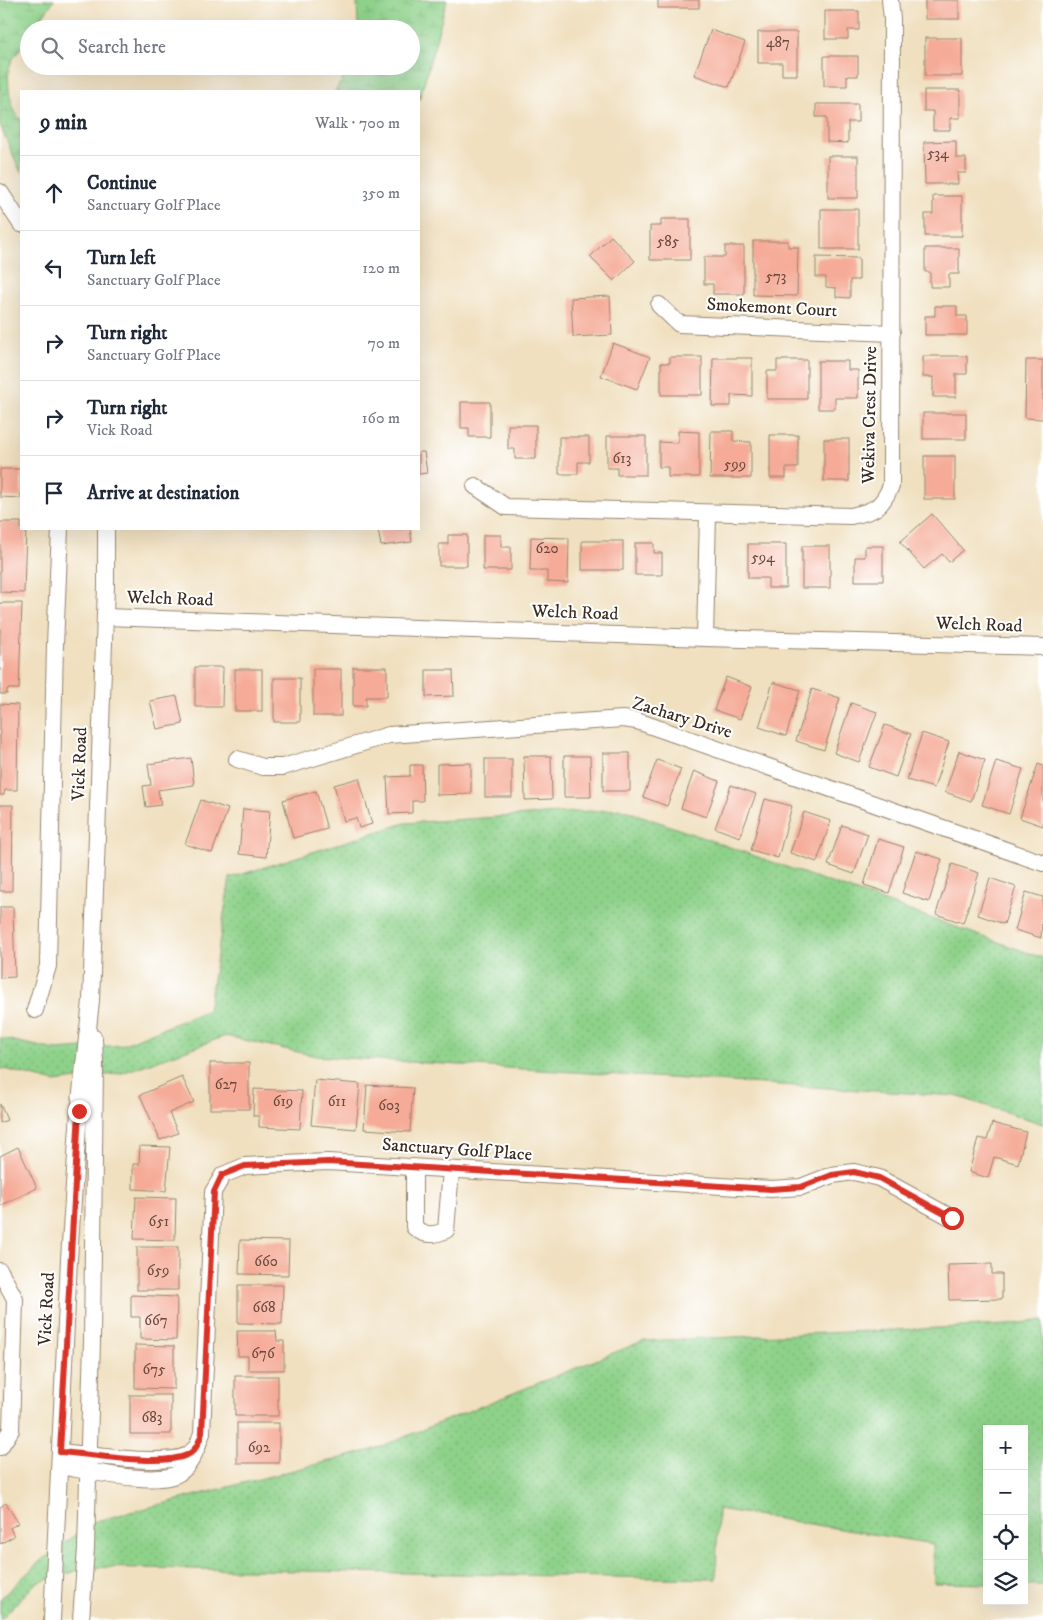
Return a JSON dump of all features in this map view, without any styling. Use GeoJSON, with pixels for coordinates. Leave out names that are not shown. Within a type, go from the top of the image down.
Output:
{"type":"FeatureCollection","features":[{"type":"Feature","properties":{"kind":"street","name":"Wekiva Crest Drive"},"geometry":{"type":"LineString","coordinates":[[476,486],[506,507],[708,514],[851,516],[872,511],[884,502],[891,486],[892,19],[890,0]]}},
{"type":"Feature","properties":{"kind":"street"},"geometry":{"type":"LineString","coordinates":[[0,192],[20,222]]}},
{"type":"Feature","properties":{"kind":"street","name":"Smokemont Court"},"geometry":{"type":"LineString","coordinates":[[659,306],[679,324],[892,334]]}},
{"type":"Feature","properties":{"kind":"street"},"geometry":{"type":"LineString","coordinates":[[705,638],[708,514]]}},
{"type":"Feature","properties":{"kind":"street"},"geometry":{"type":"LineString","coordinates":[[35,1010],[48,966],[55,644],[60,530]]}},
{"type":"Feature","properties":{"kind":"street","name":"Vick Road"},"geometry":{"type":"LineString","coordinates":[[52,1620],[79,1111],[91,1001],[105,617],[106,530]]}},
{"type":"Feature","properties":{"kind":"street","name":"Welch Road"},"geometry":{"type":"LineString","coordinates":[[105,617],[705,638],[1043,647]]}},
{"type":"Feature","properties":{"kind":"street","name":"Zachary Drive"},"geometry":{"type":"LineString","coordinates":[[237,759],[263,767],[283,767],[389,735],[623,719],[637,721],[1043,863]]}},
{"type":"Feature","properties":{"kind":"street","name":"Vick Road"},"geometry":{"type":"LineString","coordinates":[[81,1620],[86,1548],[92,1341],[95,1063],[91,1001]]}},
{"type":"Feature","properties":{"kind":"street","name":"Sanctuary Golf Place"},"geometry":{"type":"LineString","coordinates":[[87,1462],[106,1476],[158,1478],[168,1478],[179,1473],[190,1463],[202,1433],[214,1192],[222,1175],[245,1166],[328,1162],[771,1189],[801,1187],[832,1175],[854,1172],[879,1178],[952,1218]]}},
{"type":"Feature","properties":{"kind":"street"},"geometry":{"type":"LineString","coordinates":[[414,1167],[414,1227],[421,1234],[436,1235],[446,1230],[451,1170]]}},
{"type":"Feature","properties":{"kind":"street"},"geometry":{"type":"LineString","coordinates":[[0,1271],[15,1299],[11,1430],[0,1446]]}},
{"type":"Feature","properties":{"kind":"street","name":"Sanctuary Golf Place"},"geometry":{"type":"LineString","coordinates":[[60,1459],[87,1462],[107,1458],[158,1458],[188,1455],[197,1447]]}},
{"type":"Feature","properties":{"kind":"street"},"geometry":{"type":"LineString","coordinates":[[158,1458],[158,1478]]}},
{"type":"Feature","properties":{"kind":"green space"},"geometry":{"type":"Polygon","coordinates":[[[0,0],[54,0],[40,20],[20,20],[20,50],[9,69],[11,101],[20,118],[20,171],[0,125],[0,0]]]}},
{"type":"Feature","properties":{"kind":"green space"},"geometry":{"type":"Polygon","coordinates":[[[357,0],[447,0],[420,97],[420,90],[336,90],[345,75],[420,75],[420,20],[358,20],[357,0]]]}},
{"type":"Feature","properties":{"kind":"green space"},"geometry":{"type":"Polygon","coordinates":[[[622,809],[1043,958],[1043,1124],[956,1096],[316,1056],[226,1036],[122,1073],[55,1082],[0,1068],[0,1038],[56,1050],[122,1045],[208,1010],[230,878],[405,823],[622,809]]]}},
{"type":"Feature","properties":{"kind":"green space"},"geometry":{"type":"Polygon","coordinates":[[[1043,1320],[1043,1585],[1028,1585],[1028,1425],[983,1425],[983,1584],[934,1583],[933,1544],[718,1509],[716,1579],[90,1567],[36,1583],[0,1620],[0,1599],[37,1564],[92,1522],[372,1450],[643,1341],[1007,1325],[1043,1320]]]}},
{"type":"Feature","properties":{"kind":"building"},"geometry":{"type":"Polygon","coordinates":[[[658,0],[699,0],[699,8],[658,8],[658,0]]]}},
{"type":"Feature","properties":{"kind":"building"},"geometry":{"type":"Polygon","coordinates":[[[925,0],[959,0],[959,19],[925,19],[925,0]]]}},
{"type":"Feature","properties":{"kind":"building"},"geometry":{"type":"Polygon","coordinates":[[[825,11],[859,11],[859,30],[848,30],[848,39],[825,39],[825,11]]]}},
{"type":"Feature","properties":{"kind":"building"},"geometry":{"type":"Polygon","coordinates":[[[711,30],[745,42],[729,87],[694,75],[711,30]]]}},
{"type":"Feature","properties":{"kind":"building"},"geometry":{"type":"Polygon","coordinates":[[[758,32],[797,32],[797,75],[782,75],[782,63],[758,63],[758,32]]]}},
{"type":"Feature","properties":{"kind":"building"},"geometry":{"type":"Polygon","coordinates":[[[925,38],[962,38],[962,76],[925,76],[925,38]]]}},
{"type":"Feature","properties":{"kind":"building"},"geometry":{"type":"Polygon","coordinates":[[[824,56],[858,56],[858,76],[847,76],[847,86],[824,86],[824,56]]]}},
{"type":"Feature","properties":{"kind":"building"},"geometry":{"type":"Polygon","coordinates":[[[924,90],[960,90],[960,118],[950,118],[950,130],[933,130],[933,111],[924,111],[924,90]]]}},
{"type":"Feature","properties":{"kind":"building"},"geometry":{"type":"Polygon","coordinates":[[[816,104],[858,104],[858,122],[848,122],[848,143],[827,142],[827,117],[816,117],[816,104]]]}},
{"type":"Feature","properties":{"kind":"building"},"geometry":{"type":"Polygon","coordinates":[[[956,141],[956,158],[966,158],[966,173],[957,173],[958,184],[925,184],[924,142],[956,141]]]}},
{"type":"Feature","properties":{"kind":"building"},"geometry":{"type":"Polygon","coordinates":[[[828,156],[858,156],[858,198],[828,198],[828,156]]]}},
{"type":"Feature","properties":{"kind":"building"},"geometry":{"type":"Polygon","coordinates":[[[933,196],[962,196],[962,236],[925,236],[925,214],[933,214],[933,196]]]}},
{"type":"Feature","properties":{"kind":"building"},"geometry":{"type":"Polygon","coordinates":[[[821,209],[858,209],[858,249],[821,249],[821,209]]]}},
{"type":"Feature","properties":{"kind":"building"},"geometry":{"type":"Polygon","coordinates":[[[661,219],[690,219],[690,260],[650,260],[650,226],[661,226],[661,219]]]}},
{"type":"Feature","properties":{"kind":"building"},"geometry":{"type":"Polygon","coordinates":[[[611,236],[635,261],[614,281],[590,257],[611,236]]]}},
{"type":"Feature","properties":{"kind":"building"},"geometry":{"type":"Polygon","coordinates":[[[753,241],[788,241],[788,247],[798,247],[797,296],[753,295],[753,241]]]}},
{"type":"Feature","properties":{"kind":"building"},"geometry":{"type":"Polygon","coordinates":[[[725,246],[744,246],[744,294],[713,294],[713,284],[704,284],[704,257],[725,257],[725,246]]]}},
{"type":"Feature","properties":{"kind":"building"},"geometry":{"type":"Polygon","coordinates":[[[925,248],[959,248],[959,274],[949,274],[949,287],[930,287],[930,272],[925,272],[925,248]]]}},
{"type":"Feature","properties":{"kind":"building"},"geometry":{"type":"Polygon","coordinates":[[[816,257],[859,258],[859,280],[850,280],[850,298],[836,297],[836,288],[826,287],[826,277],[816,277],[816,257]]]}},
{"type":"Feature","properties":{"kind":"building"},"geometry":{"type":"Polygon","coordinates":[[[610,296],[612,335],[573,337],[571,298],[610,296]]]}},
{"type":"Feature","properties":{"kind":"building"},"geometry":{"type":"Polygon","coordinates":[[[935,306],[957,306],[957,316],[967,316],[967,335],[925,335],[925,316],[935,316],[935,306]]]}},
{"type":"Feature","properties":{"kind":"building"},"geometry":{"type":"Polygon","coordinates":[[[613,343],[650,357],[637,389],[601,376],[613,343]]]}},
{"type":"Feature","properties":{"kind":"building"},"geometry":{"type":"Polygon","coordinates":[[[923,356],[967,356],[967,374],[956,374],[956,397],[933,397],[933,377],[923,377],[923,356]]]}},
{"type":"Feature","properties":{"kind":"building"},"geometry":{"type":"Polygon","coordinates":[[[670,357],[702,357],[702,395],[661,395],[661,363],[670,363],[670,357]]]}},
{"type":"Feature","properties":{"kind":"building"},"geometry":{"type":"Polygon","coordinates":[[[713,358],[752,358],[752,396],[731,395],[731,406],[712,406],[713,358]]]}},
{"type":"Feature","properties":{"kind":"building"},"geometry":{"type":"Polygon","coordinates":[[[777,360],[807,360],[807,399],[767,399],[767,371],[777,371],[777,360]]]}},
{"type":"Feature","properties":{"kind":"building"},"geometry":{"type":"Polygon","coordinates":[[[1026,360],[1043,360],[1043,419],[1025,418],[1026,360]]]}},
{"type":"Feature","properties":{"kind":"building"},"geometry":{"type":"Polygon","coordinates":[[[818,361],[848,361],[848,370],[858,370],[858,398],[835,398],[835,409],[818,409],[818,361]]]}},
{"type":"Feature","properties":{"kind":"building"},"geometry":{"type":"Polygon","coordinates":[[[461,402],[490,402],[490,437],[469,437],[469,428],[461,428],[461,402]]]}},
{"type":"Feature","properties":{"kind":"building"},"geometry":{"type":"Polygon","coordinates":[[[923,413],[966,413],[966,439],[923,439],[923,413]]]}},
{"type":"Feature","properties":{"kind":"building"},"geometry":{"type":"Polygon","coordinates":[[[508,425],[536,425],[536,459],[515,459],[515,449],[508,449],[508,425]]]}},
{"type":"Feature","properties":{"kind":"building"},"geometry":{"type":"Polygon","coordinates":[[[678,431],[699,432],[699,477],[668,477],[668,467],[659,467],[659,442],[678,443],[678,431]]]}},
{"type":"Feature","properties":{"kind":"building"},"geometry":{"type":"Polygon","coordinates":[[[711,431],[733,431],[733,441],[751,442],[751,478],[710,478],[711,431]]]}},
{"type":"Feature","properties":{"kind":"building"},"geometry":{"type":"Polygon","coordinates":[[[770,435],[798,435],[798,468],[786,468],[786,478],[770,478],[770,435]]]}},
{"type":"Feature","properties":{"kind":"building"},"geometry":{"type":"Polygon","coordinates":[[[607,436],[646,436],[646,475],[617,475],[617,468],[607,468],[607,436]]]}},
{"type":"Feature","properties":{"kind":"building"},"geometry":{"type":"Polygon","coordinates":[[[559,437],[589,437],[589,462],[578,462],[578,474],[559,474],[559,437]]]}},
{"type":"Feature","properties":{"kind":"building"},"geometry":{"type":"Polygon","coordinates":[[[824,439],[849,439],[849,481],[824,481],[824,439]]]}},
{"type":"Feature","properties":{"kind":"building"},"geometry":{"type":"Polygon","coordinates":[[[420,452],[424,452],[427,473],[420,474],[420,452]]]}},
{"type":"Feature","properties":{"kind":"building"},"geometry":{"type":"Polygon","coordinates":[[[924,456],[955,456],[955,499],[924,499],[924,456]]]}},
{"type":"Feature","properties":{"kind":"building"},"geometry":{"type":"Polygon","coordinates":[[[0,469],[20,469],[20,498],[0,497],[0,469]]]}},
{"type":"Feature","properties":{"kind":"building"},"geometry":{"type":"Polygon","coordinates":[[[932,514],[963,550],[949,562],[942,554],[924,569],[900,542],[932,514]]]}},
{"type":"Feature","properties":{"kind":"building"},"geometry":{"type":"Polygon","coordinates":[[[0,522],[20,522],[20,530],[26,530],[24,593],[0,592],[0,522]]]}},
{"type":"Feature","properties":{"kind":"building"},"geometry":{"type":"Polygon","coordinates":[[[378,530],[410,530],[412,542],[381,546],[378,530]]]}},
{"type":"Feature","properties":{"kind":"building"},"geometry":{"type":"Polygon","coordinates":[[[448,535],[467,535],[467,566],[439,566],[439,544],[448,544],[448,535]]]}},
{"type":"Feature","properties":{"kind":"building"},"geometry":{"type":"Polygon","coordinates":[[[483,535],[501,535],[501,547],[511,547],[511,570],[483,570],[483,535]]]}},
{"type":"Feature","properties":{"kind":"building"},"geometry":{"type":"Polygon","coordinates":[[[531,537],[569,538],[568,583],[547,582],[547,571],[530,571],[531,537]]]}},
{"type":"Feature","properties":{"kind":"building"},"geometry":{"type":"Polygon","coordinates":[[[582,541],[623,541],[623,570],[582,570],[582,541]]]}},
{"type":"Feature","properties":{"kind":"building"},"geometry":{"type":"Polygon","coordinates":[[[635,543],[654,543],[654,553],[662,553],[662,575],[635,575],[635,543]]]}},
{"type":"Feature","properties":{"kind":"building"},"geometry":{"type":"Polygon","coordinates":[[[748,544],[786,544],[786,588],[768,588],[768,578],[748,578],[748,544]]]}},
{"type":"Feature","properties":{"kind":"building"},"geometry":{"type":"Polygon","coordinates":[[[802,546],[830,546],[830,588],[802,588],[802,546]]]}},
{"type":"Feature","properties":{"kind":"building"},"geometry":{"type":"Polygon","coordinates":[[[865,546],[883,546],[883,581],[855,581],[855,557],[865,557],[865,546]]]}},
{"type":"Feature","properties":{"kind":"building"},"geometry":{"type":"Polygon","coordinates":[[[0,603],[22,603],[19,689],[7,689],[7,694],[0,694],[0,603]]]}},
{"type":"Feature","properties":{"kind":"building"},"geometry":{"type":"Polygon","coordinates":[[[195,667],[223,667],[222,707],[195,707],[195,667]]]}},
{"type":"Feature","properties":{"kind":"building"},"geometry":{"type":"Polygon","coordinates":[[[353,667],[387,667],[387,697],[366,697],[366,706],[353,706],[353,667]]]}},
{"type":"Feature","properties":{"kind":"building"},"geometry":{"type":"Polygon","coordinates":[[[235,669],[262,669],[262,711],[235,711],[235,669]]]}},
{"type":"Feature","properties":{"kind":"building"},"geometry":{"type":"Polygon","coordinates":[[[313,669],[341,669],[341,716],[313,716],[313,669]]]}},
{"type":"Feature","properties":{"kind":"building"},"geometry":{"type":"Polygon","coordinates":[[[426,670],[453,670],[454,696],[426,697],[426,670]]]}},
{"type":"Feature","properties":{"kind":"building"},"geometry":{"type":"Polygon","coordinates":[[[726,677],[752,687],[740,719],[714,710],[726,677]]]}},
{"type":"Feature","properties":{"kind":"building"},"geometry":{"type":"Polygon","coordinates":[[[274,678],[300,678],[300,722],[274,722],[274,678]]]}},
{"type":"Feature","properties":{"kind":"building"},"geometry":{"type":"Polygon","coordinates":[[[773,682],[800,690],[786,736],[759,727],[773,682]]]}},
{"type":"Feature","properties":{"kind":"building"},"geometry":{"type":"Polygon","coordinates":[[[812,689],[840,698],[824,750],[796,741],[812,689]]]}},
{"type":"Feature","properties":{"kind":"building"},"geometry":{"type":"Polygon","coordinates":[[[177,696],[183,724],[157,729],[150,701],[177,696]]]}},
{"type":"Feature","properties":{"kind":"building"},"geometry":{"type":"Polygon","coordinates":[[[851,703],[877,712],[859,762],[834,753],[851,703]]]}},
{"type":"Feature","properties":{"kind":"building"},"geometry":{"type":"Polygon","coordinates":[[[0,704],[18,705],[17,790],[5,790],[4,795],[0,795],[0,704]]]}},
{"type":"Feature","properties":{"kind":"building"},"geometry":{"type":"Polygon","coordinates":[[[885,725],[911,734],[896,777],[869,767],[885,725]]]}},
{"type":"Feature","properties":{"kind":"building"},"geometry":{"type":"Polygon","coordinates":[[[922,733],[949,742],[934,788],[907,780],[922,733]]]}},
{"type":"Feature","properties":{"kind":"building"},"geometry":{"type":"Polygon","coordinates":[[[959,751],[985,760],[971,801],[945,792],[959,751]]]}},
{"type":"Feature","properties":{"kind":"building"},"geometry":{"type":"Polygon","coordinates":[[[603,753],[630,753],[630,791],[603,791],[603,753]]]}},
{"type":"Feature","properties":{"kind":"building"},"geometry":{"type":"Polygon","coordinates":[[[524,756],[551,756],[552,799],[525,800],[524,756]]]}},
{"type":"Feature","properties":{"kind":"building"},"geometry":{"type":"Polygon","coordinates":[[[564,756],[590,756],[591,797],[564,797],[564,756]]]}},
{"type":"Feature","properties":{"kind":"building"},"geometry":{"type":"Polygon","coordinates":[[[191,758],[194,785],[158,790],[161,805],[146,807],[143,786],[151,785],[148,764],[191,758]]]}},
{"type":"Feature","properties":{"kind":"building"},"geometry":{"type":"Polygon","coordinates":[[[485,759],[512,759],[512,797],[485,797],[485,759]]]}},
{"type":"Feature","properties":{"kind":"building"},"geometry":{"type":"Polygon","coordinates":[[[657,760],[681,769],[667,806],[643,797],[657,760]]]}},
{"type":"Feature","properties":{"kind":"building"},"geometry":{"type":"Polygon","coordinates":[[[996,761],[1023,769],[1009,814],[982,805],[996,761]]]}},
{"type":"Feature","properties":{"kind":"building"},"geometry":{"type":"Polygon","coordinates":[[[471,763],[471,794],[437,795],[437,764],[471,763]]]}},
{"type":"Feature","properties":{"kind":"building"},"geometry":{"type":"Polygon","coordinates":[[[1038,764],[1043,766],[1043,826],[1020,818],[1038,764]]]}},
{"type":"Feature","properties":{"kind":"building"},"geometry":{"type":"Polygon","coordinates":[[[410,765],[422,765],[423,801],[412,801],[412,813],[389,814],[387,777],[410,776],[410,765]]]}},
{"type":"Feature","properties":{"kind":"building"},"geometry":{"type":"Polygon","coordinates":[[[694,771],[719,781],[706,817],[681,808],[694,771]]]}},
{"type":"Feature","properties":{"kind":"building"},"geometry":{"type":"Polygon","coordinates":[[[359,778],[372,824],[359,828],[356,818],[344,821],[334,785],[359,778]]]}},
{"type":"Feature","properties":{"kind":"building"},"geometry":{"type":"Polygon","coordinates":[[[731,785],[756,794],[740,837],[715,828],[731,785]]]}},
{"type":"Feature","properties":{"kind":"building"},"geometry":{"type":"Polygon","coordinates":[[[316,791],[327,829],[293,838],[283,800],[316,791]]]}},
{"type":"Feature","properties":{"kind":"building"},"geometry":{"type":"Polygon","coordinates":[[[765,799],[792,806],[778,858],[751,850],[765,799]]]}},
{"type":"Feature","properties":{"kind":"building"},"geometry":{"type":"Polygon","coordinates":[[[201,800],[228,809],[212,853],[185,844],[201,800]]]}},
{"type":"Feature","properties":{"kind":"building"},"geometry":{"type":"Polygon","coordinates":[[[0,805],[13,805],[12,891],[0,891],[0,805]]]}},
{"type":"Feature","properties":{"kind":"building"},"geometry":{"type":"Polygon","coordinates":[[[243,809],[270,811],[266,857],[239,854],[243,809]]]}},
{"type":"Feature","properties":{"kind":"building"},"geometry":{"type":"Polygon","coordinates":[[[804,812],[831,821],[817,862],[790,853],[804,812]]]}},
{"type":"Feature","properties":{"kind":"building"},"geometry":{"type":"Polygon","coordinates":[[[842,825],[868,834],[854,874],[828,865],[842,825]]]}},
{"type":"Feature","properties":{"kind":"building"},"geometry":{"type":"Polygon","coordinates":[[[878,839],[904,847],[889,893],[864,885],[878,839]]]}},
{"type":"Feature","properties":{"kind":"building"},"geometry":{"type":"Polygon","coordinates":[[[916,851],[942,859],[929,902],[902,893],[916,851]]]}},
{"type":"Feature","properties":{"kind":"building"},"geometry":{"type":"Polygon","coordinates":[[[952,864],[979,873],[963,923],[936,914],[952,864]]]}},
{"type":"Feature","properties":{"kind":"building"},"geometry":{"type":"Polygon","coordinates":[[[990,878],[1016,887],[1004,924],[978,915],[990,878]]]}},
{"type":"Feature","properties":{"kind":"building"},"geometry":{"type":"Polygon","coordinates":[[[1026,892],[1043,897],[1041,938],[1015,930],[1026,892]]]}},
{"type":"Feature","properties":{"kind":"building"},"geometry":{"type":"Polygon","coordinates":[[[0,907],[13,907],[15,977],[0,978],[0,907]]]}},
{"type":"Feature","properties":{"kind":"building"},"geometry":{"type":"Polygon","coordinates":[[[210,1063],[249,1063],[249,1109],[210,1109],[210,1063]]]}},
{"type":"Feature","properties":{"kind":"building"},"geometry":{"type":"Polygon","coordinates":[[[182,1077],[194,1102],[169,1113],[178,1133],[160,1140],[140,1095],[182,1077]]]}},
{"type":"Feature","properties":{"kind":"building"},"geometry":{"type":"Polygon","coordinates":[[[315,1080],[360,1084],[356,1129],[311,1125],[315,1080]]]}},
{"type":"Feature","properties":{"kind":"building"},"geometry":{"type":"Polygon","coordinates":[[[367,1085],[413,1088],[410,1132],[364,1129],[367,1085]]]}},
{"type":"Feature","properties":{"kind":"building"},"geometry":{"type":"Polygon","coordinates":[[[254,1089],[302,1091],[300,1129],[259,1127],[259,1116],[253,1116],[254,1089]]]}},
{"type":"Feature","properties":{"kind":"building"},"geometry":{"type":"Polygon","coordinates":[[[0,1104],[7,1120],[0,1123],[0,1104]]]}},
{"type":"Feature","properties":{"kind":"building"},"geometry":{"type":"Polygon","coordinates":[[[992,1123],[1026,1132],[1018,1164],[994,1157],[988,1178],[969,1172],[978,1138],[987,1140],[992,1123]]]}},
{"type":"Feature","properties":{"kind":"building"},"geometry":{"type":"Polygon","coordinates":[[[140,1146],[170,1147],[166,1191],[133,1189],[133,1164],[139,1164],[140,1146]]]}},
{"type":"Feature","properties":{"kind":"building"},"geometry":{"type":"Polygon","coordinates":[[[18,1147],[37,1188],[0,1206],[0,1156],[18,1147]]]}},
{"type":"Feature","properties":{"kind":"building"},"geometry":{"type":"Polygon","coordinates":[[[136,1197],[176,1198],[175,1240],[134,1239],[136,1197]]]}},
{"type":"Feature","properties":{"kind":"building"},"geometry":{"type":"Polygon","coordinates":[[[240,1240],[289,1241],[288,1275],[239,1274],[240,1240]]]}},
{"type":"Feature","properties":{"kind":"building"},"geometry":{"type":"Polygon","coordinates":[[[137,1247],[178,1247],[178,1290],[137,1290],[137,1247]]]}},
{"type":"Feature","properties":{"kind":"building"},"geometry":{"type":"Polygon","coordinates":[[[992,1264],[992,1274],[1002,1274],[1002,1299],[949,1300],[948,1265],[992,1264]]]}},
{"type":"Feature","properties":{"kind":"building"},"geometry":{"type":"Polygon","coordinates":[[[238,1285],[283,1285],[282,1324],[238,1323],[238,1285]]]}},
{"type":"Feature","properties":{"kind":"building"},"geometry":{"type":"Polygon","coordinates":[[[131,1295],[177,1297],[176,1340],[140,1339],[140,1317],[131,1317],[131,1295]]]}},
{"type":"Feature","properties":{"kind":"building"},"geometry":{"type":"Polygon","coordinates":[[[237,1331],[276,1331],[277,1341],[284,1341],[284,1370],[248,1370],[248,1356],[238,1356],[237,1331]]]}},
{"type":"Feature","properties":{"kind":"building"},"geometry":{"type":"Polygon","coordinates":[[[135,1345],[174,1346],[174,1389],[135,1388],[135,1345]]]}},
{"type":"Feature","properties":{"kind":"building"},"geometry":{"type":"Polygon","coordinates":[[[235,1376],[278,1376],[278,1416],[235,1416],[235,1376]]]}},
{"type":"Feature","properties":{"kind":"building"},"geometry":{"type":"Polygon","coordinates":[[[130,1395],[171,1395],[171,1434],[130,1434],[130,1395]]]}},
{"type":"Feature","properties":{"kind":"building"},"geometry":{"type":"Polygon","coordinates":[[[237,1423],[279,1423],[279,1463],[237,1463],[237,1423]]]}},
{"type":"Feature","properties":{"kind":"building"},"geometry":{"type":"Polygon","coordinates":[[[6,1503],[18,1523],[10,1528],[14,1536],[0,1544],[0,1507],[6,1503]]]}},
{"type":"Feature","properties":{"kind":"route"},"geometry":{"type":"LineString","coordinates":[[79,1111],[69,1260],[60,1452],[88,1454],[107,1458],[167,1458],[188,1455],[197,1447],[202,1433],[214,1192],[222,1175],[245,1166],[328,1162],[771,1189],[801,1187],[832,1175],[854,1172],[879,1178],[952,1218]]}}]}
